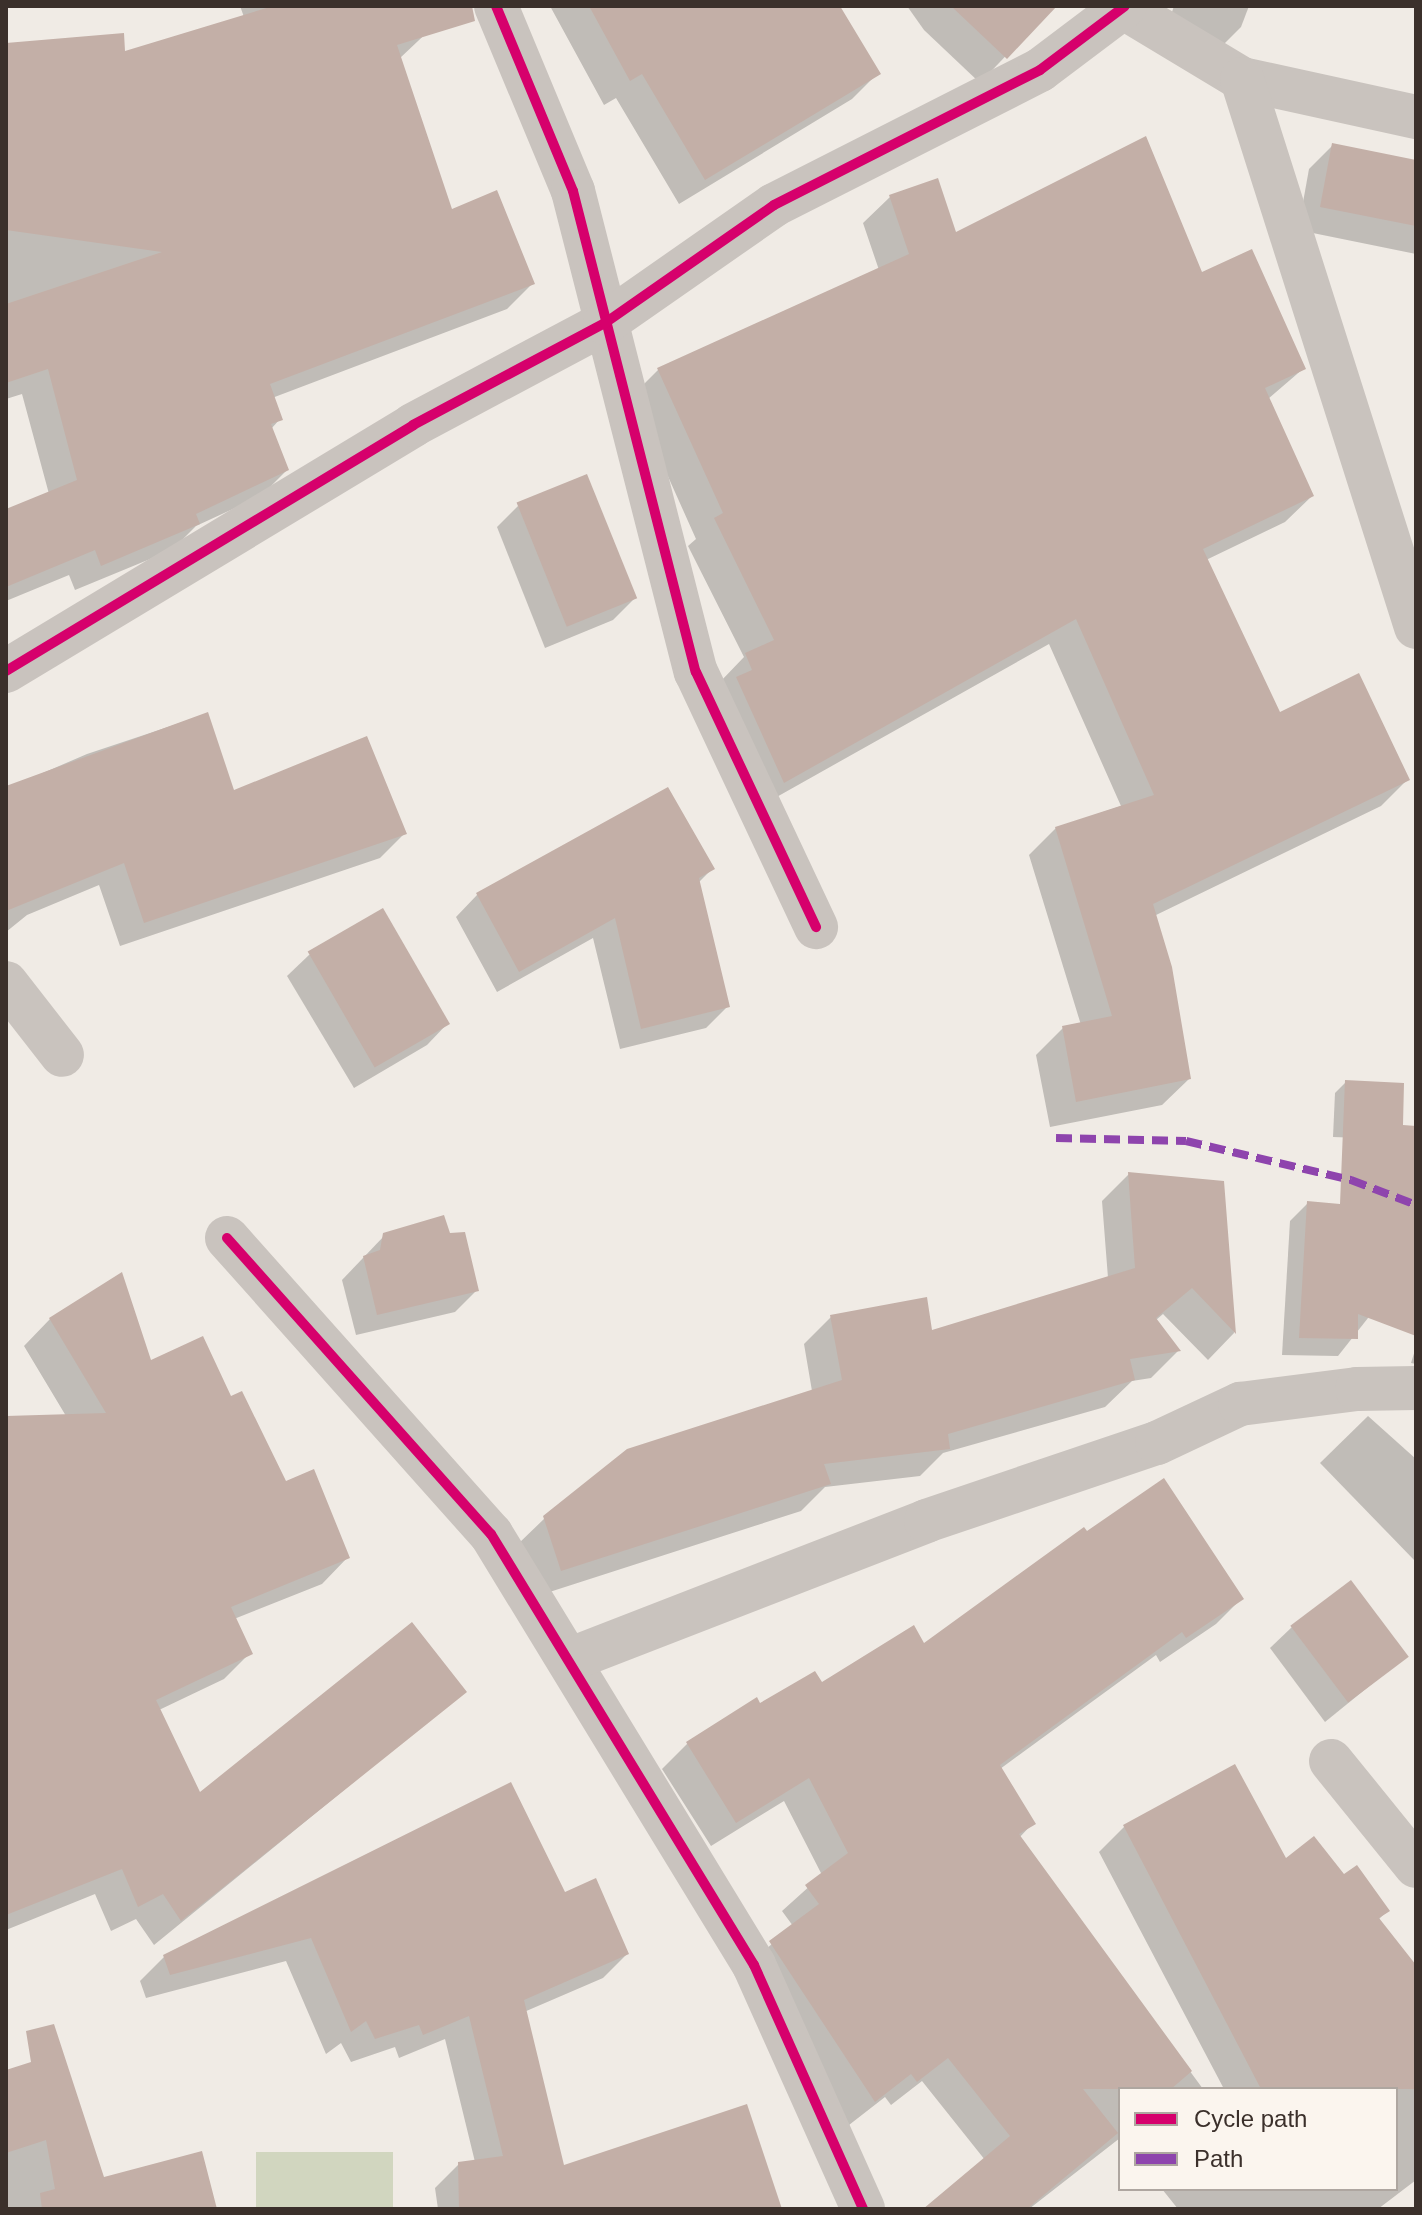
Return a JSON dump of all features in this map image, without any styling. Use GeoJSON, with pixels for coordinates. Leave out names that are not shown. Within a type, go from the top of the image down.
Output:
{"type":"FeatureCollection","features":[{"type":"Feature","properties":{"kind":"street"},"geometry":{"type":"LineString","coordinates":[[496,6],[573,191],[696,672],[816,927]]}},
{"type":"Feature","properties":{"kind":"street"},"geometry":{"type":"LineString","coordinates":[[6,671],[413,425],[605,323],[774,205],[1040,70],[1125,7],[1242,79],[1416,117]]}},
{"type":"Feature","properties":{"kind":"street"},"geometry":{"type":"LineString","coordinates":[[1242,79],[1416,627]]}},
{"type":"Feature","properties":{"kind":"street"},"geometry":{"type":"LineString","coordinates":[[6,983],[62,1055]]}},
{"type":"Feature","properties":{"kind":"street"},"geometry":{"type":"LineString","coordinates":[[227,1238],[491,1534],[571,1659],[754,1965],[863,2209]]}},
{"type":"Feature","properties":{"kind":"street"},"geometry":{"type":"LineString","coordinates":[[571,1659],[926,1521],[1157,1443],[1240,1404],[1357,1389],[1416,1388]]}},
{"type":"Feature","properties":{"kind":"street"},"geometry":{"type":"LineString","coordinates":[[1331,1761],[1416,1866]]}},
{"type":"Feature","properties":{"kind":"green space"},"geometry":{"type":"Polygon","coordinates":[[[256,2152],[393,2152],[393,2209],[256,2209],[256,2152]]]}},
{"type":"Feature","properties":{"kind":"building"},"geometry":{"type":"Polygon","coordinates":[[[273,6],[472,6],[475,21],[397,45],[452,209],[497,190],[535,284],[270,384],[283,420],[271,424],[289,470],[196,514],[200,524],[101,566],[95,550],[6,587],[6,509],[77,480],[48,369],[6,383],[6,304],[162,252],[6,230],[6,43],[124,33],[125,51],[273,6]]]}},
{"type":"Feature","properties":{"kind":"building"},"geometry":{"type":"Polygon","coordinates":[[[589,6],[840,6],[881,74],[705,180],[642,74],[630,81],[589,6]]]}},
{"type":"Feature","properties":{"kind":"building"},"geometry":{"type":"Polygon","coordinates":[[[951,6],[1057,6],[1007,59],[951,6]]]}},
{"type":"Feature","properties":{"kind":"building"},"geometry":{"type":"Polygon","coordinates":[[[1146,136],[1202,272],[1252,249],[1306,369],[1265,388],[1314,496],[1203,549],[1280,712],[1359,673],[1410,780],[1153,904],[1172,967],[1191,1079],[1076,1102],[1062,1026],[1112,1016],[1055,827],[1154,795],[1076,619],[784,783],[736,677],[752,670],[745,653],[774,640],[714,518],[723,513],[657,368],[909,254],[889,195],[938,178],[956,232],[1146,136]]]}},
{"type":"Feature","properties":{"kind":"building"},"geometry":{"type":"Polygon","coordinates":[[[1332,143],[1416,160],[1416,226],[1320,207],[1332,143]]]}},
{"type":"Feature","properties":{"kind":"building"},"geometry":{"type":"Polygon","coordinates":[[[587,474],[637,598],[567,627],[517,502],[587,474]]]}},
{"type":"Feature","properties":{"kind":"building"},"geometry":{"type":"Polygon","coordinates":[[[208,712],[234,790],[367,736],[407,834],[144,923],[124,863],[6,911],[6,786],[208,712]]]}},
{"type":"Feature","properties":{"kind":"building"},"geometry":{"type":"Polygon","coordinates":[[[668,787],[715,869],[699,878],[730,1007],[641,1029],[615,918],[519,972],[476,893],[668,787]]]}},
{"type":"Feature","properties":{"kind":"building"},"geometry":{"type":"Polygon","coordinates":[[[383,908],[450,1024],[375,1068],[308,952],[383,908]]]}},
{"type":"Feature","properties":{"kind":"building"},"geometry":{"type":"Polygon","coordinates":[[[1345,1080],[1404,1083],[1403,1125],[1416,1126],[1416,1336],[1358,1314],[1358,1339],[1299,1338],[1307,1201],[1340,1204],[1345,1080]]]}},
{"type":"Feature","properties":{"kind":"building"},"geometry":{"type":"Polygon","coordinates":[[[1128,1172],[1224,1181],[1236,1334],[1192,1288],[1156,1318],[1181,1351],[1130,1359],[1135,1380],[948,1434],[950,1449],[824,1464],[831,1484],[561,1571],[543,1516],[627,1449],[842,1380],[830,1315],[927,1297],[932,1330],[1135,1268],[1128,1172]]]}},
{"type":"Feature","properties":{"kind":"building"},"geometry":{"type":"Polygon","coordinates":[[[444,1215],[450,1233],[465,1232],[479,1291],[377,1315],[363,1256],[380,1250],[383,1233],[444,1215]]]}},
{"type":"Feature","properties":{"kind":"building"},"geometry":{"type":"Polygon","coordinates":[[[122,1272],[151,1360],[203,1336],[231,1396],[242,1391],[286,1481],[314,1469],[350,1558],[231,1607],[253,1654],[156,1700],[200,1792],[412,1622],[467,1692],[181,1921],[163,1894],[138,1907],[122,1869],[6,1915],[6,1416],[106,1413],[49,1318],[122,1272]]]}},
{"type":"Feature","properties":{"kind":"building"},"geometry":{"type":"Polygon","coordinates":[[[1164,1478],[1244,1599],[1186,1638],[1182,1632],[1000,1765],[1036,1824],[1019,1834],[1192,2071],[1173,2087],[1083,2089],[1118,2133],[1027,2209],[923,2209],[1010,2136],[948,2058],[917,2082],[911,2074],[875,2102],[769,1941],[819,1904],[805,1885],[848,1853],[809,1778],[736,1823],[686,1742],[757,1697],[760,1703],[815,1671],[822,1682],[914,1625],[924,1643],[1084,1527],[1087,1531],[1164,1478]]]}},
{"type":"Feature","properties":{"kind":"building"},"geometry":{"type":"Polygon","coordinates":[[[1351,1580],[1409,1657],[1348,1702],[1290,1626],[1351,1580]]]}},
{"type":"Feature","properties":{"kind":"building"},"geometry":{"type":"Polygon","coordinates":[[[1235,1764],[1286,1858],[1314,1836],[1344,1874],[1357,1865],[1390,1911],[1379,1918],[1416,1965],[1416,2089],[1260,2087],[1123,1825],[1235,1764]]]}},
{"type":"Feature","properties":{"kind":"building"},"geometry":{"type":"Polygon","coordinates":[[[511,1782],[565,1892],[596,1878],[629,1954],[524,2000],[564,2165],[747,2104],[782,2209],[459,2209],[458,2162],[503,2156],[469,2016],[423,2035],[419,2025],[375,2039],[366,2021],[351,2032],[311,1938],[170,1975],[163,1955],[511,1782]]]}},
{"type":"Feature","properties":{"kind":"building"},"geometry":{"type":"Polygon","coordinates":[[[54,2024],[104,2177],[202,2151],[217,2209],[42,2209],[40,2193],[55,2189],[46,2140],[6,2153],[6,2070],[31,2062],[26,2031],[54,2024]]]}},
{"type":"Feature","properties":{"kind":"marked path"},"geometry":{"type":"LineString","coordinates":[[1056,1138],[1186,1141],[1351,1180],[1416,1205]]}},
{"type":"Feature","properties":{"kind":"cycle path"},"geometry":{"type":"LineString","coordinates":[[496,6],[573,191],[696,672],[816,927]]}},
{"type":"Feature","properties":{"kind":"cycle path"},"geometry":{"type":"LineString","coordinates":[[6,671],[413,425],[605,323],[774,205],[1040,70],[1125,6]]}},
{"type":"Feature","properties":{"kind":"cycle path"},"geometry":{"type":"LineString","coordinates":[[227,1238],[491,1534],[754,1965],[863,2209]]}}]}
